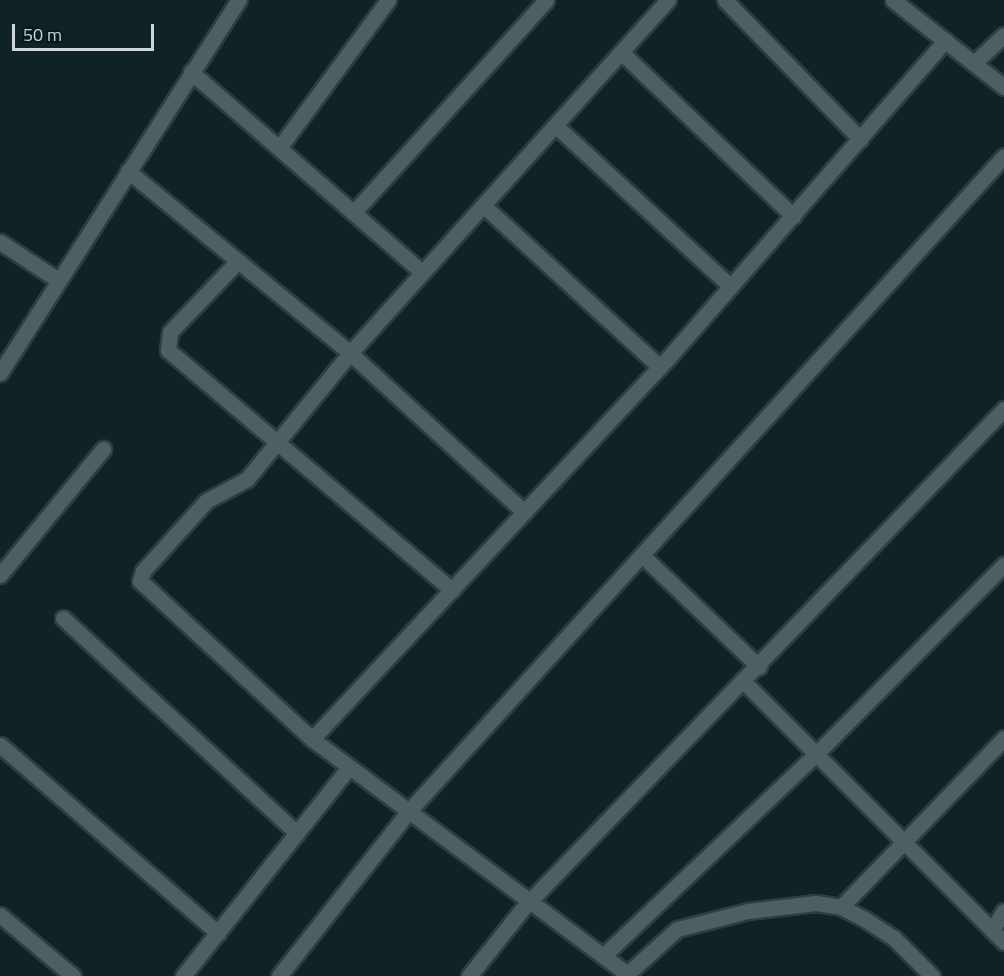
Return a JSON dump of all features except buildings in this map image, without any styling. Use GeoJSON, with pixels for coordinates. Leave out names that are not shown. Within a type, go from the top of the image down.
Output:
{"type":"FeatureCollection","features":[{"type":"Feature","properties":{"kind":"street"},"geometry":{"type":"LineString","coordinates":[[0,373],[190,72],[239,0]]}},
{"type":"Feature","properties":{"kind":"street"},"geometry":{"type":"LineString","coordinates":[[279,148],[388,0]]}},
{"type":"Feature","properties":{"kind":"street"},"geometry":{"type":"LineString","coordinates":[[354,212],[546,0]]}},
{"type":"Feature","properties":{"kind":"street"},"geometry":{"type":"LineString","coordinates":[[668,0],[350,353],[247,478],[206,501],[140,576],[144,586],[312,739],[527,903],[603,956],[626,975],[677,929],[784,905],[841,907],[894,938],[932,976]]}},
{"type":"Feature","properties":{"kind":"street"},"geometry":{"type":"LineString","coordinates":[[725,0],[860,139]]}},
{"type":"Feature","properties":{"kind":"street"},"geometry":{"type":"LineString","coordinates":[[893,0],[1004,87]]}},
{"type":"Feature","properties":{"kind":"street"},"geometry":{"type":"LineString","coordinates":[[974,63],[1004,34]]}},
{"type":"Feature","properties":{"kind":"street"},"geometry":{"type":"LineString","coordinates":[[312,739],[660,368],[945,41]]}},
{"type":"Feature","properties":{"kind":"street"},"geometry":{"type":"LineString","coordinates":[[621,52],[793,216]]}},
{"type":"Feature","properties":{"kind":"street"},"geometry":{"type":"LineString","coordinates":[[190,72],[422,272]]}},
{"type":"Feature","properties":{"kind":"street"},"geometry":{"type":"LineString","coordinates":[[555,125],[731,287]]}},
{"type":"Feature","properties":{"kind":"street"},"geometry":{"type":"LineString","coordinates":[[279,976],[408,812],[644,557],[1004,156]]}},
{"type":"Feature","properties":{"kind":"street"},"geometry":{"type":"LineString","coordinates":[[128,171],[350,353],[525,512]]}},
{"type":"Feature","properties":{"kind":"street"},"geometry":{"type":"LineString","coordinates":[[483,205],[660,368]]}},
{"type":"Feature","properties":{"kind":"street"},"geometry":{"type":"LineString","coordinates":[[0,242],[58,280]]}},
{"type":"Feature","properties":{"kind":"street"},"geometry":{"type":"LineString","coordinates":[[238,261],[170,332],[166,342],[174,357],[452,590]]}},
{"type":"Feature","properties":{"kind":"street"},"geometry":{"type":"LineString","coordinates":[[469,976],[527,903],[759,667],[1004,409]]}},
{"type":"Feature","properties":{"kind":"street"},"geometry":{"type":"LineString","coordinates":[[0,575],[103,449]]}},
{"type":"Feature","properties":{"kind":"street"},"geometry":{"type":"LineString","coordinates":[[644,557],[759,667]]}},
{"type":"Feature","properties":{"kind":"street"},"geometry":{"type":"LineString","coordinates":[[603,956],[816,754],[1004,565]]}},
{"type":"Feature","properties":{"kind":"street"},"geometry":{"type":"LineString","coordinates":[[63,618],[297,833]]}},
{"type":"Feature","properties":{"kind":"street"},"geometry":{"type":"LineString","coordinates":[[744,682],[1004,942]]}},
{"type":"Feature","properties":{"kind":"street"},"geometry":{"type":"LineString","coordinates":[[841,907],[1004,738]]}},
{"type":"Feature","properties":{"kind":"street"},"geometry":{"type":"LineString","coordinates":[[0,745],[218,933]]}},
{"type":"Feature","properties":{"kind":"street"},"geometry":{"type":"LineString","coordinates":[[183,976],[350,767]]}},
{"type":"Feature","properties":{"kind":"street"},"geometry":{"type":"LineString","coordinates":[[992,930],[1004,911]]}},
{"type":"Feature","properties":{"kind":"street"},"geometry":{"type":"LineString","coordinates":[[0,915],[73,976]]}}]}
